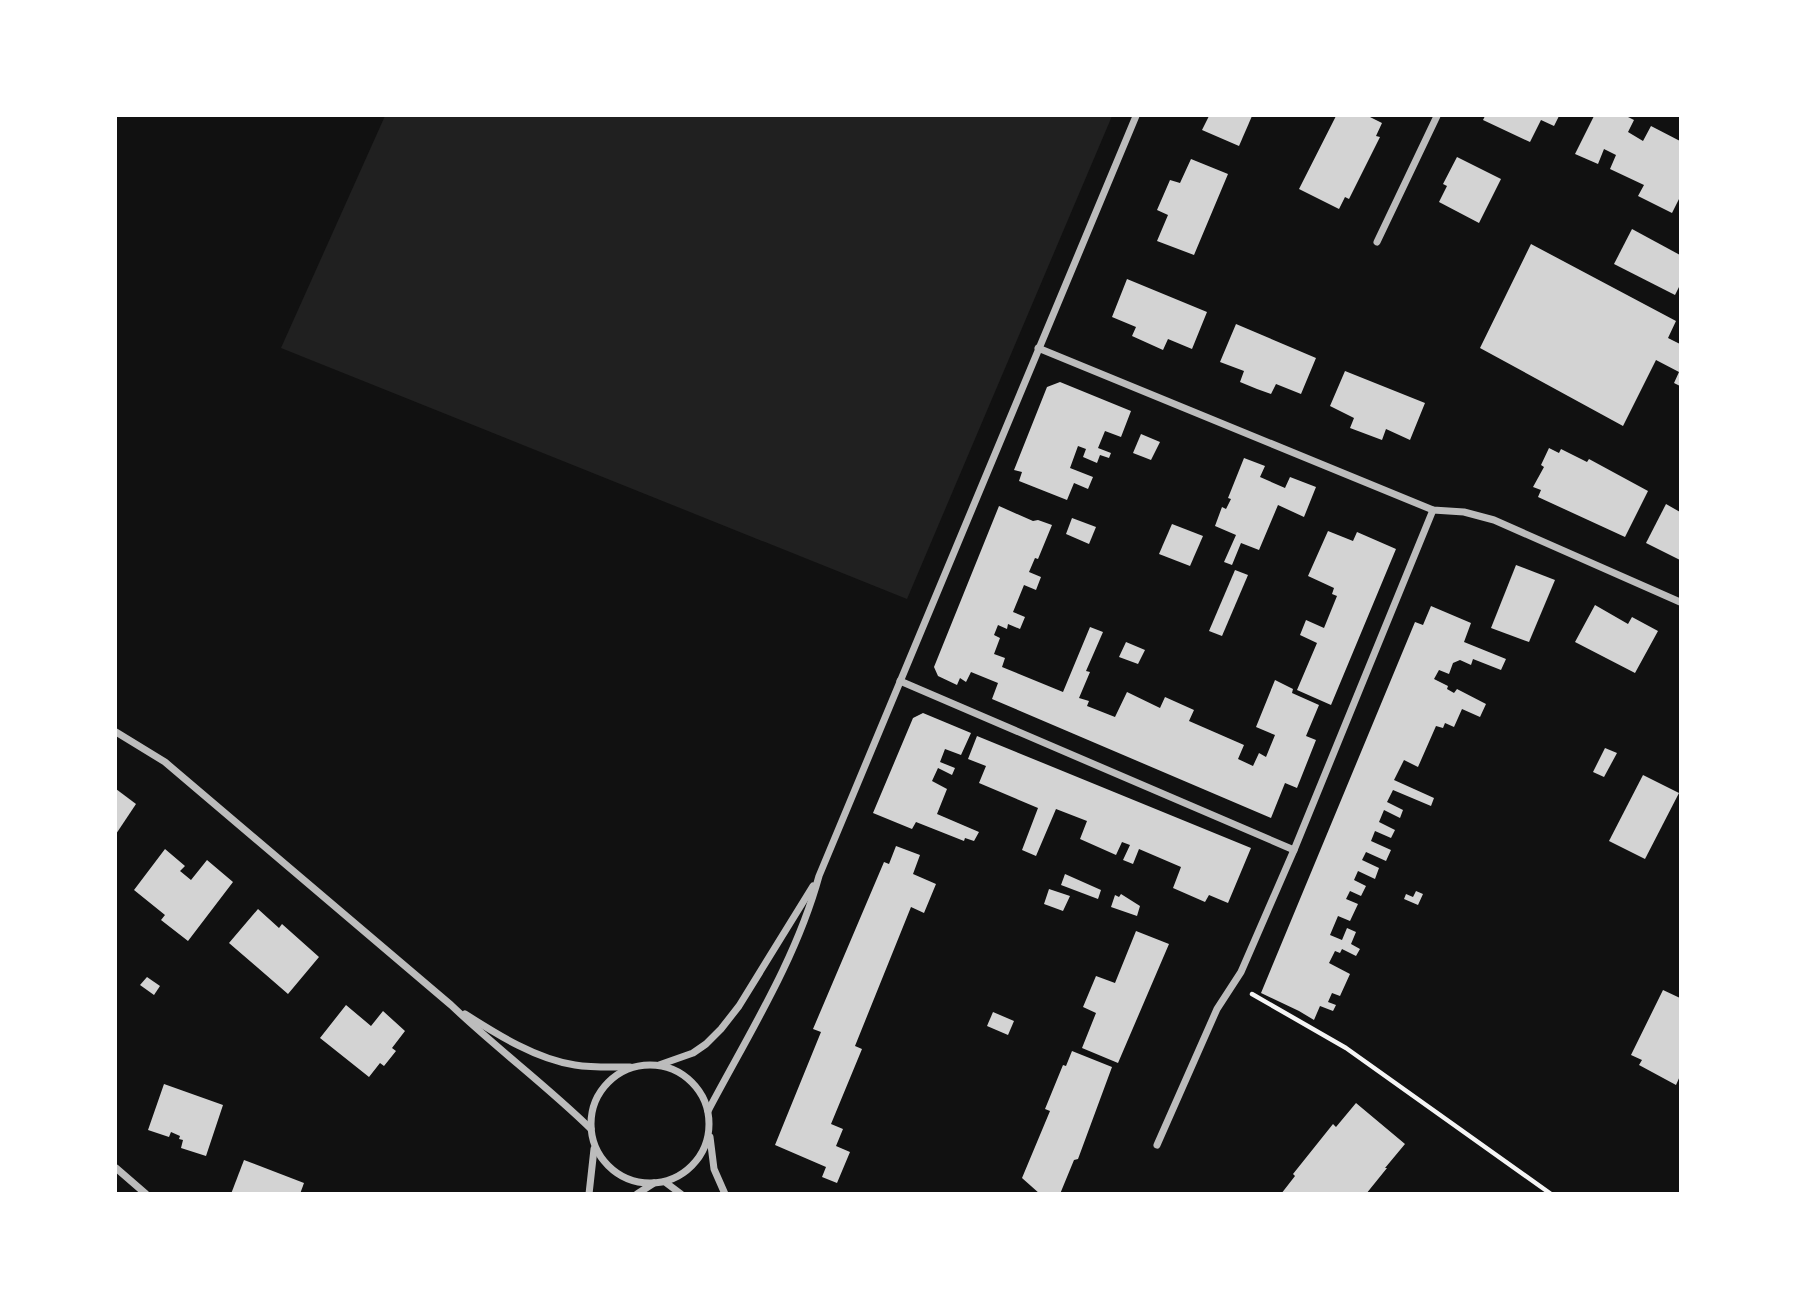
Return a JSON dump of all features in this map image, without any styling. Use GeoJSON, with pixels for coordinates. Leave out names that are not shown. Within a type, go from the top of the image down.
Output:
{"type":"FeatureCollection","features":[{"type":"Feature","properties":{"kind":"street"},"geometry":{"type":"LineString","coordinates":[[708,1111],[792,952],[809,912],[819,876],[1136,116]]}},
{"type":"Feature","properties":{"kind":"street"},"geometry":{"type":"LineString","coordinates":[[1377,243],[1437,116]]}},
{"type":"Feature","properties":{"kind":"street"},"geometry":{"type":"LineString","coordinates":[[1038,348],[1433,510],[1464,512],[1494,520],[1681,603]]}},
{"type":"Feature","properties":{"kind":"street"},"geometry":{"type":"LineString","coordinates":[[1157,1145],[1217,1009],[1235,985],[1294,850],[1433,510]]}},
{"type":"Feature","properties":{"kind":"street"},"geometry":{"type":"LineString","coordinates":[[900,681],[1294,850]]}},
{"type":"Feature","properties":{"kind":"street"},"geometry":{"type":"LineString","coordinates":[[116,732],[165,762],[559,1098],[591,1129]]}},
{"type":"Feature","properties":{"kind":"street"},"geometry":{"type":"LineString","coordinates":[[451,1005],[496,1034],[572,1065],[597,1068],[656,1065],[693,1053],[721,1029],[739,1006],[819,876]]}},
{"type":"Feature","properties":{"kind":"street"},"geometry":{"type":"LineString","coordinates":[[656,1065],[674,1070],[690,1080],[701,1095],[708,1111],[714,1169],[725,1194]]}},
{"type":"Feature","properties":{"kind":"street"},"geometry":{"type":"LineString","coordinates":[[589,1194],[595,1157],[591,1129],[596,1101],[606,1085],[620,1073],[638,1066]]}},
{"type":"Feature","properties":{"kind":"street"},"geometry":{"type":"LineString","coordinates":[[593,1138],[600,1156],[620,1175],[655,1183],[681,1175],[695,1163],[704,1147],[709,1129]]}},
{"type":"Feature","properties":{"kind":"street"},"geometry":{"type":"LineString","coordinates":[[116,1168],[146,1194]]}},
{"type":"Feature","properties":{"kind":"street"},"geometry":{"type":"LineString","coordinates":[[665,1182],[681,1194]]}},
{"type":"Feature","properties":{"kind":"street"},"geometry":{"type":"LineString","coordinates":[[637,1194],[655,1183]]}},
{"type":"Feature","properties":{"kind":"path"},"geometry":{"type":"LineString","coordinates":[[1235,985],[1280,1008],[1346,1048],[1551,1194]]}},
{"type":"Feature","properties":{"kind":"shaded area"},"geometry":{"type":"Polygon","coordinates":[[[385,116],[1112,116],[907,599],[281,348],[385,116]]]}},
{"type":"Feature","properties":{"kind":"building"},"geometry":{"type":"Polygon","coordinates":[[[1209,116],[1252,116],[1239,146],[1202,130],[1209,116]]]}},
{"type":"Feature","properties":{"kind":"building"},"geometry":{"type":"Polygon","coordinates":[[[1336,116],[1368,116],[1382,123],[1376,136],[1380,137],[1349,199],[1345,197],[1339,209],[1299,189],[1336,116]]]}},
{"type":"Feature","properties":{"kind":"building"},"geometry":{"type":"Polygon","coordinates":[[[1485,116],[1559,116],[1554,126],[1541,120],[1530,142],[1483,120],[1485,116]]]}},
{"type":"Feature","properties":{"kind":"building"},"geometry":{"type":"Polygon","coordinates":[[[1594,116],[1626,116],[1634,120],[1628,132],[1643,141],[1651,126],[1680,141],[1680,197],[1672,213],[1638,196],[1644,185],[1610,169],[1616,155],[1604,149],[1598,164],[1575,154],[1594,116]]]}},
{"type":"Feature","properties":{"kind":"building"},"geometry":{"type":"Polygon","coordinates":[[[1457,157],[1501,179],[1479,223],[1439,202],[1447,186],[1443,184],[1457,157]]]}},
{"type":"Feature","properties":{"kind":"building"},"geometry":{"type":"Polygon","coordinates":[[[1191,159],[1228,174],[1194,255],[1157,241],[1168,215],[1157,210],[1170,180],[1180,183],[1191,159]]]}},
{"type":"Feature","properties":{"kind":"building"},"geometry":{"type":"Polygon","coordinates":[[[1632,229],[1680,255],[1680,285],[1675,295],[1614,264],[1632,229]]]}},
{"type":"Feature","properties":{"kind":"building"},"geometry":{"type":"Polygon","coordinates":[[[1531,244],[1676,321],[1668,338],[1680,344],[1680,386],[1674,383],[1679,372],[1656,360],[1623,426],[1480,348],[1531,244]]]}},
{"type":"Feature","properties":{"kind":"building"},"geometry":{"type":"Polygon","coordinates":[[[1127,279],[1207,312],[1192,349],[1168,339],[1163,350],[1132,336],[1136,327],[1112,317],[1127,279]]]}},
{"type":"Feature","properties":{"kind":"building"},"geometry":{"type":"Polygon","coordinates":[[[1236,324],[1316,358],[1301,394],[1276,384],[1271,394],[1257,389],[1240,382],[1244,371],[1220,362],[1236,324]]]}},
{"type":"Feature","properties":{"kind":"building"},"geometry":{"type":"Polygon","coordinates":[[[1345,371],[1425,403],[1410,440],[1386,429],[1382,440],[1350,428],[1354,418],[1330,406],[1345,371]]]}},
{"type":"Feature","properties":{"kind":"building"},"geometry":{"type":"Polygon","coordinates":[[[1060,382],[1131,411],[1121,437],[1105,431],[1098,448],[1111,453],[1109,458],[1100,455],[1097,463],[1083,457],[1086,449],[1078,446],[1070,468],[1093,477],[1088,489],[1074,483],[1067,500],[1019,481],[1022,472],[1014,470],[1047,387],[1060,382]]]}},
{"type":"Feature","properties":{"kind":"building"},"geometry":{"type":"Polygon","coordinates":[[[1141,434],[1160,442],[1151,460],[1133,453],[1141,434]]]}},
{"type":"Feature","properties":{"kind":"building"},"geometry":{"type":"Polygon","coordinates":[[[1549,448],[1559,453],[1561,449],[1587,462],[1589,459],[1648,491],[1625,537],[1538,497],[1541,490],[1533,487],[1544,467],[1541,465],[1549,448]]]}},
{"type":"Feature","properties":{"kind":"building"},"geometry":{"type":"Polygon","coordinates":[[[1244,458],[1265,466],[1260,477],[1285,488],[1290,477],[1316,487],[1304,517],[1278,505],[1259,550],[1241,543],[1232,565],[1224,562],[1236,535],[1215,526],[1222,507],[1226,509],[1231,499],[1228,498],[1244,458]]]}},
{"type":"Feature","properties":{"kind":"building"},"geometry":{"type":"Polygon","coordinates":[[[1666,504],[1680,512],[1680,560],[1646,543],[1666,504]]]}},
{"type":"Feature","properties":{"kind":"building"},"geometry":{"type":"Polygon","coordinates":[[[999,506],[1033,521],[1052,525],[1038,559],[1035,558],[1029,572],[1041,577],[1036,590],[1024,585],[1013,612],[1025,617],[1020,629],[1008,624],[1007,629],[998,625],[994,635],[1000,638],[994,654],[1005,658],[1002,667],[1063,692],[1090,627],[1103,632],[1086,671],[1090,672],[1079,698],[1089,701],[1087,706],[1115,717],[1127,692],[1160,708],[1165,697],[1194,710],[1189,721],[1244,745],[1238,759],[1253,766],[1259,753],[1266,757],[1275,735],[1256,727],[1275,680],[1293,689],[1292,693],[1319,705],[1306,736],[1316,740],[1297,788],[1285,783],[1271,818],[992,699],[998,683],[971,672],[966,682],[960,678],[957,685],[938,676],[934,667],[999,506]]]}},
{"type":"Feature","properties":{"kind":"building"},"geometry":{"type":"Polygon","coordinates":[[[1072,518],[1096,527],[1089,544],[1066,534],[1072,518]]]}},
{"type":"Feature","properties":{"kind":"building"},"geometry":{"type":"Polygon","coordinates":[[[1172,524],[1203,536],[1190,566],[1159,554],[1172,524]]]}},
{"type":"Feature","properties":{"kind":"building"},"geometry":{"type":"Polygon","coordinates":[[[1328,531],[1353,541],[1357,532],[1396,549],[1331,705],[1297,690],[1317,643],[1300,635],[1306,620],[1324,628],[1337,596],[1332,594],[1334,588],[1308,576],[1328,531]]]}},
{"type":"Feature","properties":{"kind":"building"},"geometry":{"type":"Polygon","coordinates":[[[1516,565],[1555,580],[1529,642],[1491,628],[1516,565]]]}},
{"type":"Feature","properties":{"kind":"building"},"geometry":{"type":"Polygon","coordinates":[[[1235,570],[1248,575],[1222,636],[1209,631],[1235,570]]]}},
{"type":"Feature","properties":{"kind":"building"},"geometry":{"type":"Polygon","coordinates":[[[1595,605],[1628,624],[1632,617],[1658,631],[1635,673],[1575,642],[1595,605]]]}},
{"type":"Feature","properties":{"kind":"building"},"geometry":{"type":"Polygon","coordinates":[[[1431,606],[1471,623],[1464,642],[1506,659],[1501,670],[1473,659],[1471,665],[1460,660],[1453,663],[1449,674],[1439,670],[1434,679],[1448,686],[1447,689],[1454,693],[1457,689],[1486,704],[1480,717],[1462,709],[1454,727],[1445,723],[1443,728],[1436,726],[1418,767],[1404,760],[1394,780],[1434,798],[1431,806],[1393,790],[1387,802],[1403,810],[1400,818],[1384,810],[1379,822],[1395,830],[1391,838],[1375,831],[1371,841],[1391,850],[1386,861],[1366,852],[1362,860],[1379,868],[1375,879],[1358,871],[1354,880],[1366,886],[1361,896],[1350,891],[1346,899],[1358,904],[1350,921],[1338,916],[1330,935],[1342,940],[1347,928],[1356,932],[1351,944],[1360,949],[1356,956],[1342,949],[1340,953],[1335,951],[1329,963],[1350,974],[1340,996],[1332,993],[1328,1002],[1336,1005],[1333,1011],[1320,1006],[1314,1020],[1261,993],[1415,622],[1423,625],[1431,606]]]}},
{"type":"Feature","properties":{"kind":"building"},"geometry":{"type":"Polygon","coordinates":[[[1126,642],[1145,650],[1138,664],[1119,657],[1126,642]]]}},
{"type":"Feature","properties":{"kind":"building"},"geometry":{"type":"Polygon","coordinates":[[[923,713],[971,733],[961,755],[945,749],[940,762],[955,768],[952,775],[938,768],[932,781],[947,789],[937,814],[979,832],[974,841],[965,838],[964,841],[916,822],[912,829],[873,813],[913,718],[923,713]]]}},
{"type":"Feature","properties":{"kind":"building"},"geometry":{"type":"Polygon","coordinates":[[[977,736],[1251,848],[1228,903],[1209,895],[1205,902],[1173,888],[1181,867],[1139,849],[1133,864],[1123,860],[1130,845],[1122,842],[1116,855],[1080,839],[1087,821],[1056,809],[1036,856],[1022,850],[1038,808],[979,783],[986,766],[968,759],[977,736]]]}},
{"type":"Feature","properties":{"kind":"building"},"geometry":{"type":"Polygon","coordinates":[[[1605,748],[1617,753],[1604,777],[1593,772],[1605,748]]]}},
{"type":"Feature","properties":{"kind":"building"},"geometry":{"type":"Polygon","coordinates":[[[1643,775],[1679,793],[1645,859],[1609,841],[1643,775]]]}},
{"type":"Feature","properties":{"kind":"building"},"geometry":{"type":"Polygon","coordinates":[[[116,789],[136,804],[116,834],[116,789]]]}},
{"type":"Feature","properties":{"kind":"building"},"geometry":{"type":"Polygon","coordinates":[[[896,846],[920,855],[913,874],[936,884],[924,913],[911,907],[855,1046],[862,1049],[831,1124],[843,1129],[836,1146],[850,1152],[837,1183],[822,1177],[826,1167],[775,1145],[821,1032],[813,1029],[884,862],[889,864],[896,846]]]}},
{"type":"Feature","properties":{"kind":"building"},"geometry":{"type":"Polygon","coordinates":[[[165,849],[185,866],[180,871],[191,880],[207,860],[233,882],[188,941],[161,920],[165,915],[134,890],[165,849]]]}},
{"type":"Feature","properties":{"kind":"building"},"geometry":{"type":"Polygon","coordinates":[[[1065,874],[1101,890],[1098,899],[1061,885],[1065,874]]]}},
{"type":"Feature","properties":{"kind":"building"},"geometry":{"type":"Polygon","coordinates":[[[1049,889],[1070,896],[1063,911],[1044,904],[1049,889]]]}},
{"type":"Feature","properties":{"kind":"building"},"geometry":{"type":"Polygon","coordinates":[[[1416,891],[1423,894],[1418,905],[1404,899],[1406,894],[1413,897],[1416,891]]]}},
{"type":"Feature","properties":{"kind":"building"},"geometry":{"type":"Polygon","coordinates":[[[1121,894],[1140,906],[1137,916],[1111,907],[1115,895],[1119,897],[1121,894]]]}},
{"type":"Feature","properties":{"kind":"building"},"geometry":{"type":"Polygon","coordinates":[[[258,909],[279,928],[282,924],[319,957],[288,994],[229,943],[258,909]]]}},
{"type":"Feature","properties":{"kind":"building"},"geometry":{"type":"Polygon","coordinates":[[[1136,931],[1169,944],[1118,1063],[1082,1048],[1096,1013],[1083,1007],[1096,976],[1115,983],[1136,931]]]}},
{"type":"Feature","properties":{"kind":"building"},"geometry":{"type":"Polygon","coordinates":[[[147,977],[160,986],[154,995],[140,985],[147,977]]]}},
{"type":"Feature","properties":{"kind":"building"},"geometry":{"type":"Polygon","coordinates":[[[1663,990],[1680,998],[1680,1076],[1676,1085],[1639,1065],[1642,1060],[1631,1055],[1663,990]]]}},
{"type":"Feature","properties":{"kind":"building"},"geometry":{"type":"Polygon","coordinates":[[[346,1005],[371,1026],[383,1011],[405,1031],[392,1048],[396,1051],[384,1066],[380,1063],[369,1077],[320,1038],[346,1005]]]}},
{"type":"Feature","properties":{"kind":"building"},"geometry":{"type":"Polygon","coordinates":[[[993,1012],[1014,1021],[1008,1035],[987,1026],[993,1012]]]}},
{"type":"Feature","properties":{"kind":"building"},"geometry":{"type":"Polygon","coordinates":[[[1072,1051],[1112,1067],[1078,1159],[1074,1160],[1060,1194],[1040,1194],[1022,1178],[1050,1111],[1045,1109],[1063,1065],[1066,1066],[1072,1051]]]}},
{"type":"Feature","properties":{"kind":"building"},"geometry":{"type":"Polygon","coordinates":[[[164,1084],[223,1105],[206,1156],[181,1148],[183,1140],[179,1139],[180,1136],[171,1132],[169,1137],[148,1130],[164,1084]]]}},
{"type":"Feature","properties":{"kind":"building"},"geometry":{"type":"Polygon","coordinates":[[[1356,1103],[1405,1144],[1366,1194],[1281,1194],[1295,1176],[1293,1174],[1333,1124],[1336,1127],[1356,1103]]]}},
{"type":"Feature","properties":{"kind":"building"},"geometry":{"type":"Polygon","coordinates":[[[244,1160],[304,1183],[300,1194],[231,1194],[244,1160]]]}}]}
